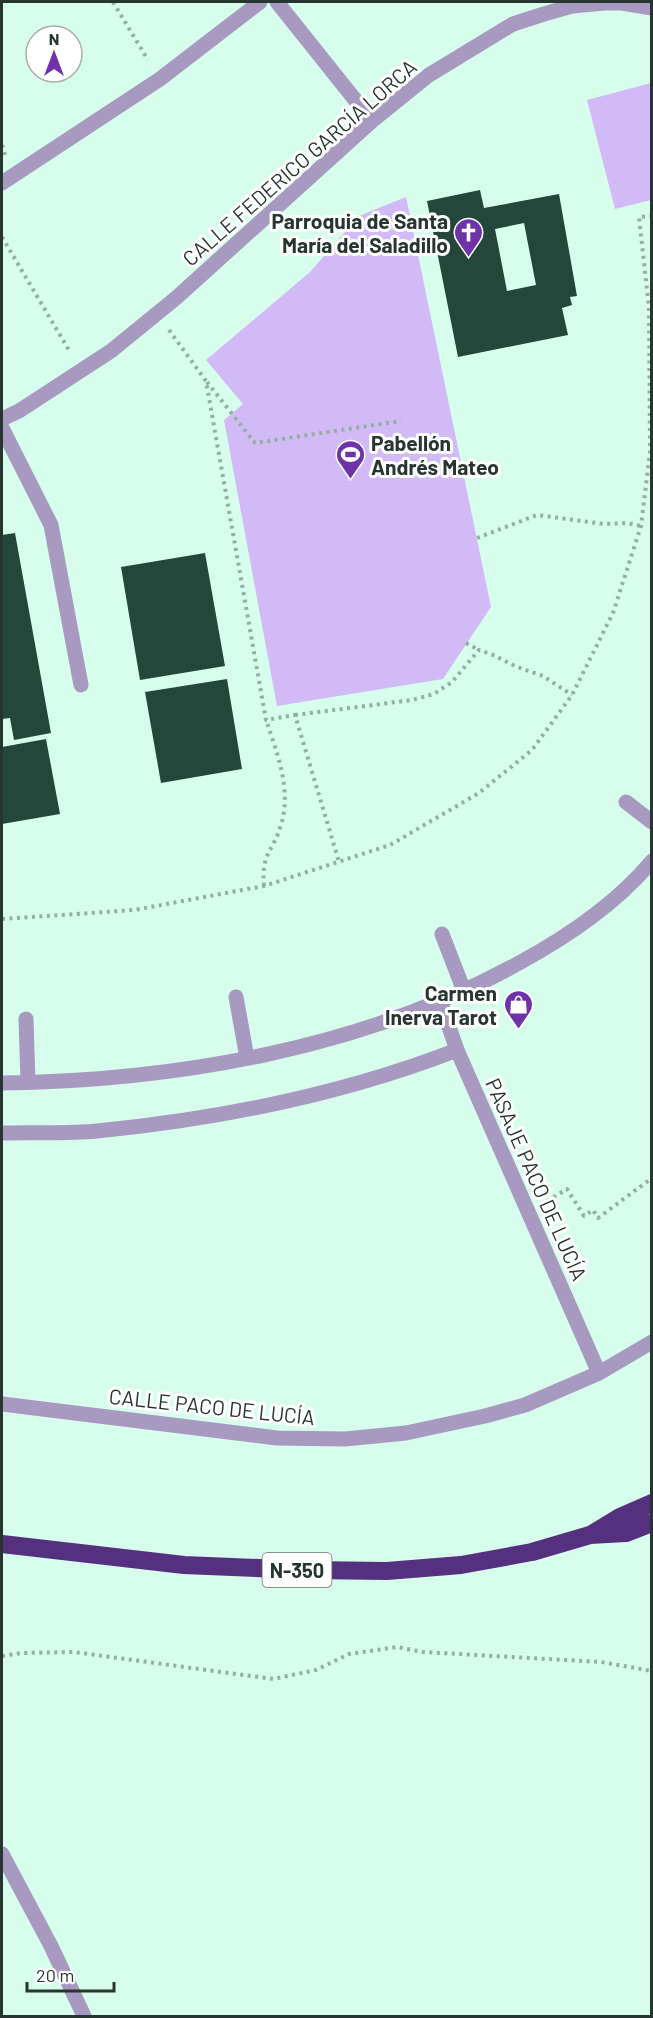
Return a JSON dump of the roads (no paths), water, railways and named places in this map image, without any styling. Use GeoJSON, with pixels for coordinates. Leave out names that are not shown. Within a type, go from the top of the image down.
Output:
{"type":"FeatureCollection","features":[{"type":"Feature","properties":{"kind":"highway","name":"N-350"},"geometry":{"type":"LineString","coordinates":[[590,1535],[620,1517],[651,1503]]}},
{"type":"Feature","properties":{"kind":"highway","name":"N-350"},"geometry":{"type":"LineString","coordinates":[[2,1544],[184,1565],[387,1571],[473,1563],[532,1552],[590,1535],[626,1533],[651,1523]]}},
{"type":"Feature","properties":{"kind":"street"},"geometry":{"type":"LineString","coordinates":[[2,183],[160,79],[260,2]]}},
{"type":"Feature","properties":{"kind":"street"},"geometry":{"type":"LineString","coordinates":[[277,2],[372,121]]}},
{"type":"Feature","properties":{"kind":"street","name":"CALLE FEDERICO GARCÍA LORCA"},"geometry":{"type":"LineString","coordinates":[[2,419],[19,411],[111,351],[157,314],[372,121],[429,75],[513,24],[572,6],[622,2],[651,8]]}},
{"type":"Feature","properties":{"kind":"street"},"geometry":{"type":"LineString","coordinates":[[2,428],[51,525],[81,685]]}},
{"type":"Feature","properties":{"kind":"street"},"geometry":{"type":"LineString","coordinates":[[626,801],[651,822]]}},
{"type":"Feature","properties":{"kind":"street"},"geometry":{"type":"LineString","coordinates":[[2,1083],[106,1079],[247,1059],[370,1027],[464,991],[547,948],[614,899],[651,861]]}},
{"type":"Feature","properties":{"kind":"street"},"geometry":{"type":"LineString","coordinates":[[442,934],[464,991]]}},
{"type":"Feature","properties":{"kind":"street"},"geometry":{"type":"LineString","coordinates":[[236,998],[247,1059]]}},
{"type":"Feature","properties":{"kind":"street","name":"PASAJE PACO DE LUCÍA"},"geometry":{"type":"LineString","coordinates":[[440,1001],[457,1050],[599,1373]]}},
{"type":"Feature","properties":{"kind":"street"},"geometry":{"type":"LineString","coordinates":[[26,1019],[28,1083]]}},
{"type":"Feature","properties":{"kind":"street"},"geometry":{"type":"LineString","coordinates":[[2,1133],[95,1131],[205,1118],[313,1094],[415,1067],[457,1050]]}},
{"type":"Feature","properties":{"kind":"street","name":"CALLE PACO DE LUCÍA"},"geometry":{"type":"LineString","coordinates":[[2,1404],[277,1438],[345,1439],[406,1433],[525,1405],[599,1373],[651,1342]]}},
{"type":"Feature","properties":{"kind":"street"},"geometry":{"type":"LineString","coordinates":[[2,1854],[51,1946],[84,2016]]}},
{"type":"Feature","properties":{"kind":"place","name":"Parroquia de Santa María del Saladillo"},"geometry":{"type":"Point","coordinates":[469,258]}},
{"type":"Feature","properties":{"kind":"place","name":"Pabellón Andrés Mateo"},"geometry":{"type":"Point","coordinates":[350,480]}},
{"type":"Feature","properties":{"kind":"place","name":"Carmen Inerva Tarot"},"geometry":{"type":"Point","coordinates":[518,1030]}}]}
